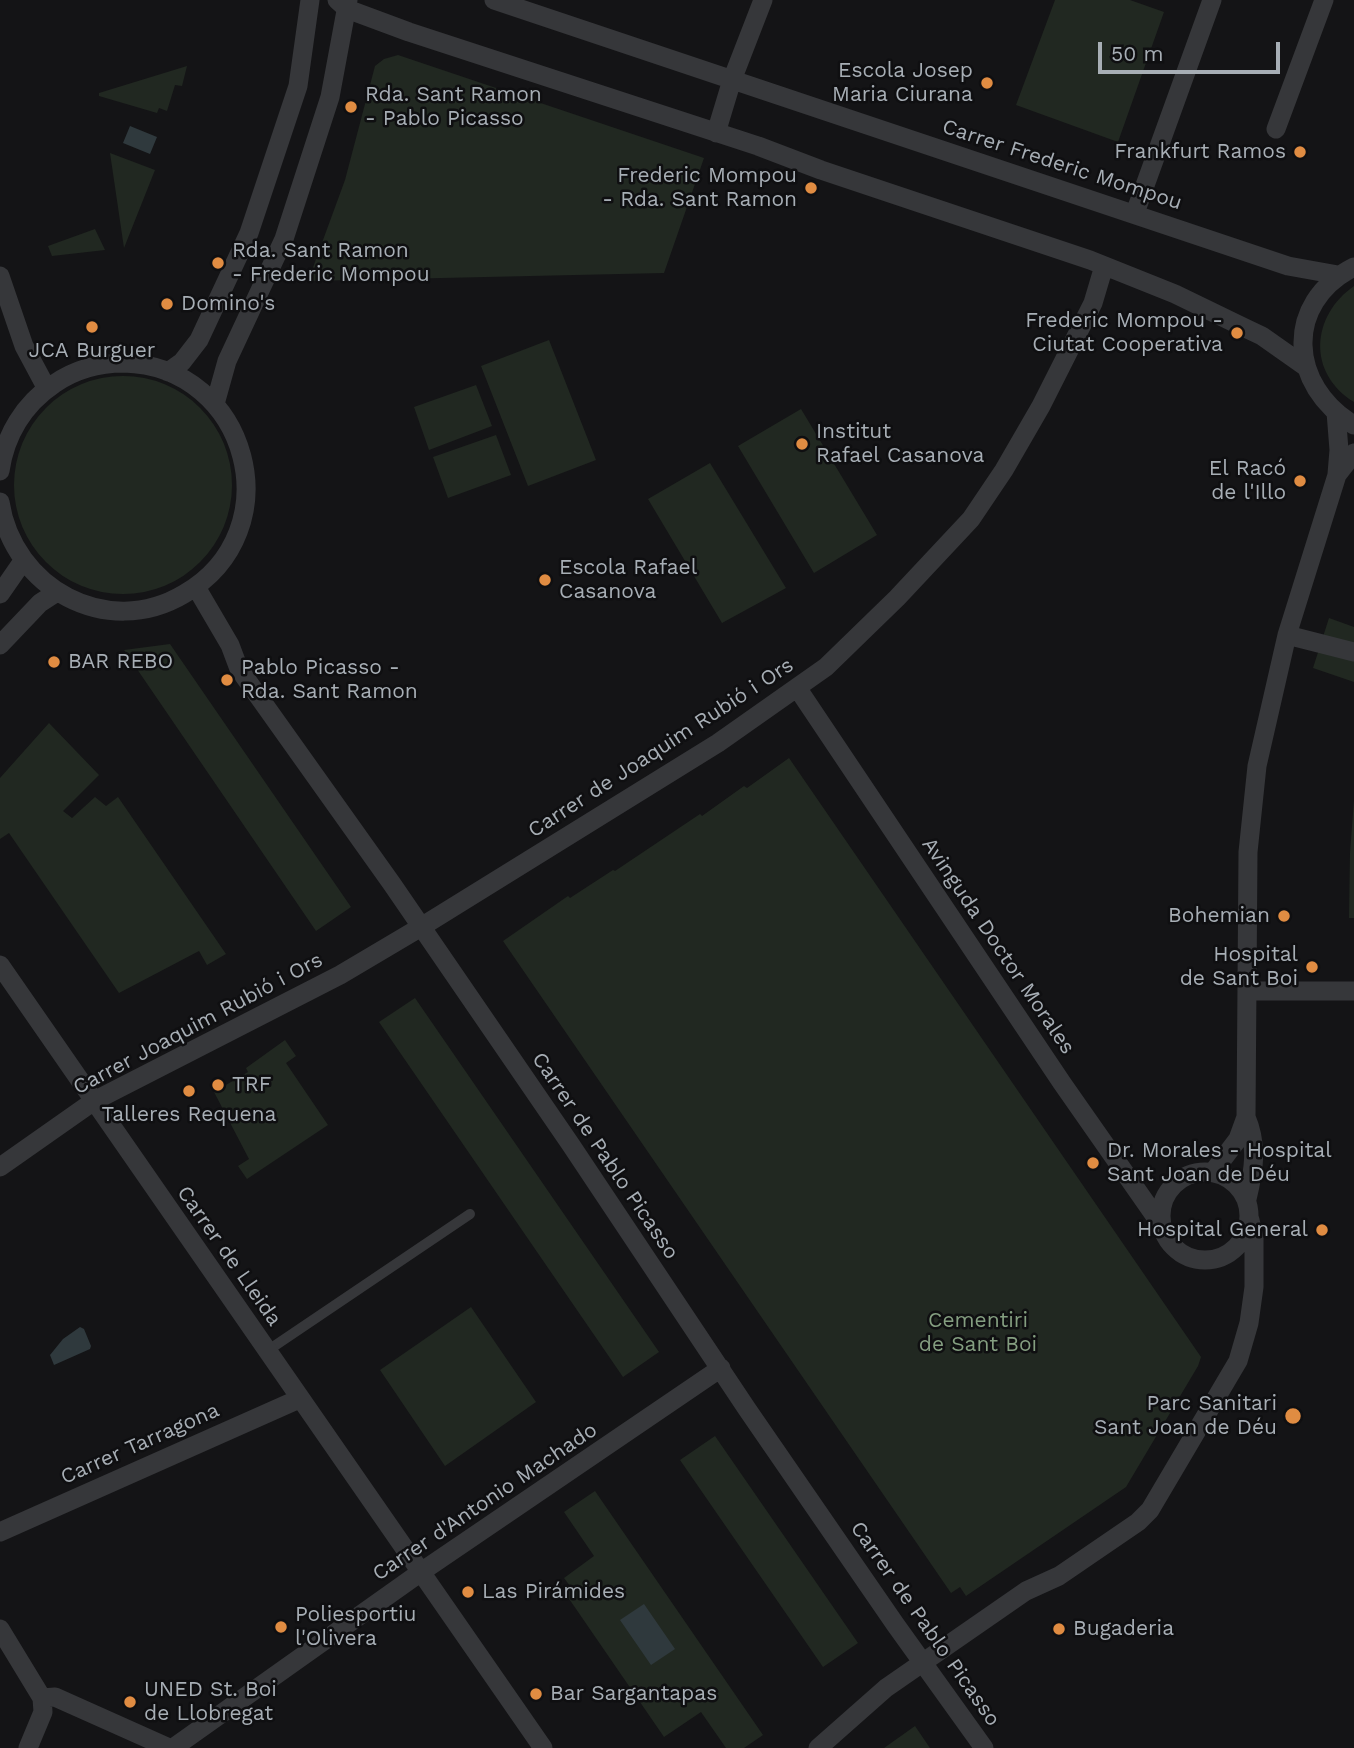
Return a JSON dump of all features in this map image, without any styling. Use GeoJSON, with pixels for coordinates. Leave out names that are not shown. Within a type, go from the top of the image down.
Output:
{"type":"FeatureCollection","features":[{"type":"Feature","properties":{"kind":"street"},"geometry":{"type":"LineString","coordinates":[[168,372],[182,362],[199,340],[249,233],[298,86],[310,0]]}},
{"type":"Feature","properties":{"kind":"street","name":"Carrer Frederic Mompou"},"geometry":{"type":"LineString","coordinates":[[494,0],[1288,265],[1346,271]]}},
{"type":"Feature","properties":{"kind":"street"},"geometry":{"type":"LineString","coordinates":[[716,133],[732,80],[763,0]]}},
{"type":"Feature","properties":{"kind":"street"},"geometry":{"type":"LineString","coordinates":[[1135,213],[1212,0]]}},
{"type":"Feature","properties":{"kind":"street"},"geometry":{"type":"LineString","coordinates":[[1276,129],[1324,0]]}},
{"type":"Feature","properties":{"kind":"street"},"geometry":{"type":"LineString","coordinates":[[215,404],[227,361],[284,239],[330,97],[344,3],[409,32],[716,133],[1104,266],[1175,294],[1262,336],[1306,367]]}},
{"type":"Feature","properties":{"kind":"street","name":"Carrer de Joaquim Rubió i Ors"},"geometry":{"type":"LineString","coordinates":[[421,928],[718,743],[798,689],[866,630],[971,519],[1004,470],[1041,406],[1093,303],[1104,266]]}},
{"type":"Feature","properties":{"kind":"street"},"geometry":{"type":"LineString","coordinates":[[1346,271],[1326,285],[1315,300],[1306,321],[1303,343],[1306,367],[1318,394],[1354,425]]}},
{"type":"Feature","properties":{"kind":"street"},"geometry":{"type":"LineString","coordinates":[[0,276],[23,346],[47,389]]}},
{"type":"Feature","properties":{"kind":"street"},"geometry":{"type":"LineString","coordinates":[[0,471],[13,428],[34,400],[47,389],[74,373],[105,364],[137,364],[168,372],[193,385],[215,404],[235,435],[243,458],[246,482],[245,506],[239,530],[229,551],[214,571],[196,587],[170,601],[127,611],[83,604],[57,592],[38,578],[23,561],[6,530],[0,502]]}},
{"type":"Feature","properties":{"kind":"street"},"geometry":{"type":"LineString","coordinates":[[1213,1172],[1238,1139],[1246,1117],[1248,852],[1256,766],[1287,635],[1337,475],[1339,450],[1336,412]]}},
{"type":"Feature","properties":{"kind":"street"},"geometry":{"type":"LineString","coordinates":[[1337,475],[1354,453]]}},
{"type":"Feature","properties":{"kind":"street"},"geometry":{"type":"LineString","coordinates":[[0,594],[23,561]]}},
{"type":"Feature","properties":{"kind":"street","name":"Carrer de Pablo Picasso"},"geometry":{"type":"LineString","coordinates":[[196,587],[230,645],[239,669],[421,928],[984,1748]]}},
{"type":"Feature","properties":{"kind":"street"},"geometry":{"type":"LineString","coordinates":[[0,645],[40,603],[57,592]]}},
{"type":"Feature","properties":{"kind":"street"},"geometry":{"type":"LineString","coordinates":[[1287,635],[1354,652]]}},
{"type":"Feature","properties":{"kind":"street","name":"Avinguda Doctor Morales"},"geometry":{"type":"LineString","coordinates":[[798,689],[1069,1093],[1162,1226]]}},
{"type":"Feature","properties":{"kind":"street","name":"Carrer Joaquim Rubió i Ors"},"geometry":{"type":"LineString","coordinates":[[0,1167],[94,1101],[340,975],[421,928]]}},
{"type":"Feature","properties":{"kind":"street","name":"Carrer de Lleida"},"geometry":{"type":"LineString","coordinates":[[0,965],[543,1748]]}},
{"type":"Feature","properties":{"kind":"street"},"geometry":{"type":"LineString","coordinates":[[1247,991],[1354,991]]}},
{"type":"Feature","properties":{"kind":"street"},"geometry":{"type":"LineString","coordinates":[[818,1748],[886,1688],[1026,1591],[1059,1576],[1138,1522],[1150,1510],[1238,1361],[1249,1323],[1254,1287],[1254,1238],[1247,1199],[1255,1161],[1254,1135],[1246,1117]]}},
{"type":"Feature","properties":{"kind":"street"},"geometry":{"type":"LineString","coordinates":[[1247,1199],[1237,1185],[1222,1175],[1213,1172],[1191,1174],[1173,1185],[1163,1205],[1162,1226],[1167,1239],[1176,1250],[1201,1260],[1215,1259],[1239,1246],[1250,1220]]}},
{"type":"Feature","properties":{"kind":"street","name":"Carrer d'Antonio Machado"},"geometry":{"type":"LineString","coordinates":[[172,1748],[421,1572],[721,1368]]}},
{"type":"Feature","properties":{"kind":"street","name":"Carrer Tarragona"},"geometry":{"type":"LineString","coordinates":[[0,1532],[299,1399]]}},
{"type":"Feature","properties":{"kind":"street"},"geometry":{"type":"LineString","coordinates":[[0,1629],[43,1705]]}},
{"type":"Feature","properties":{"kind":"street"},"geometry":{"type":"LineString","coordinates":[[28,1748],[43,1705],[55,1697],[172,1748]]}},
{"type":"Feature","properties":{"kind":"lane"},"geometry":{"type":"LineString","coordinates":[[267,1351],[470,1214]]}},
{"type":"Feature","properties":{"kind":"green space"},"geometry":{"type":"Polygon","coordinates":[[[1055,0],[1130,0],[1164,12],[1118,142],[1016,105],[1055,0]]]}},
{"type":"Feature","properties":{"kind":"green space"},"geometry":{"type":"Polygon","coordinates":[[[398,55],[704,158],[664,273],[308,281],[345,180],[375,66],[384,59],[398,55]]]}},
{"type":"Feature","properties":{"kind":"green space"},"geometry":{"type":"Polygon","coordinates":[[[187,66],[182,86],[175,85],[167,111],[159,108],[157,113],[99,96],[99,93],[187,66]]]}},
{"type":"Feature","properties":{"kind":"green space"},"geometry":{"type":"Polygon","coordinates":[[[110,153],[155,170],[124,248],[110,153]]]}},
{"type":"Feature","properties":{"kind":"green space"},"geometry":{"type":"Polygon","coordinates":[[[95,229],[105,250],[52,256],[48,246],[95,229]]]}},
{"type":"Feature","properties":{"kind":"green space"},"geometry":{"type":"Polygon","coordinates":[[[1354,286],[1354,402],[1339,390],[1328,376],[1320,344],[1329,313],[1340,298],[1354,286]]]}},
{"type":"Feature","properties":{"kind":"green space"},"geometry":{"type":"Polygon","coordinates":[[[549,340],[596,460],[528,486],[481,366],[549,340]]]}},
{"type":"Feature","properties":{"kind":"green space"},"geometry":{"type":"Polygon","coordinates":[[[134,376],[165,384],[184,394],[200,408],[214,424],[224,443],[232,485],[224,527],[214,546],[200,562],[184,576],[155,590],[112,594],[91,590],[62,576],[32,546],[18,517],[14,474],[18,453],[32,424],[62,394],[91,380],[134,376]]]}},
{"type":"Feature","properties":{"kind":"green space"},"geometry":{"type":"Polygon","coordinates":[[[476,385],[492,426],[429,450],[414,407],[476,385]]]}},
{"type":"Feature","properties":{"kind":"green space"},"geometry":{"type":"Polygon","coordinates":[[[801,409],[877,535],[814,573],[738,446],[801,409]]]}},
{"type":"Feature","properties":{"kind":"green space"},"geometry":{"type":"Polygon","coordinates":[[[496,435],[511,475],[448,498],[433,457],[496,435]]]}},
{"type":"Feature","properties":{"kind":"green space"},"geometry":{"type":"Polygon","coordinates":[[[710,463],[786,588],[722,623],[648,499],[710,463]]]}},
{"type":"Feature","properties":{"kind":"green space"},"geometry":{"type":"Polygon","coordinates":[[[1329,618],[1354,627],[1354,682],[1313,668],[1329,618]]]}},
{"type":"Feature","properties":{"kind":"green space"},"geometry":{"type":"Polygon","coordinates":[[[170,644],[351,907],[316,931],[124,650],[170,644]]]}},
{"type":"Feature","properties":{"kind":"green space"},"geometry":{"type":"Polygon","coordinates":[[[49,723],[99,775],[63,811],[72,818],[95,797],[106,806],[118,797],[226,954],[207,965],[199,951],[119,993],[9,833],[0,839],[0,778],[49,723]]]}},
{"type":"Feature","properties":{"kind":"green space","name":"Cementiri de Sant Boi"},"geometry":{"type":"Polygon","coordinates":[[[789,758],[1201,1357],[1126,1487],[966,1596],[960,1587],[951,1593],[503,941],[568,896],[570,898],[615,871],[744,786],[747,788],[789,758]]]}},
{"type":"Feature","properties":{"kind":"green space"},"geometry":{"type":"Polygon","coordinates":[[[1354,800],[1354,918],[1349,918],[1350,853],[1354,800]]]}},
{"type":"Feature","properties":{"kind":"green space"},"geometry":{"type":"Polygon","coordinates":[[[415,998],[659,1352],[623,1377],[379,1022],[415,998]]]}},
{"type":"Feature","properties":{"kind":"green space"},"geometry":{"type":"Polygon","coordinates":[[[285,1040],[296,1056],[286,1063],[328,1125],[247,1179],[238,1166],[249,1159],[214,1092],[248,1072],[246,1068],[285,1040]]]}},
{"type":"Feature","properties":{"kind":"green space"},"geometry":{"type":"Polygon","coordinates":[[[471,1307],[536,1402],[445,1466],[380,1370],[471,1307]]]}},
{"type":"Feature","properties":{"kind":"green space"},"geometry":{"type":"Polygon","coordinates":[[[715,1436],[858,1643],[823,1667],[680,1460],[715,1436]]]}},
{"type":"Feature","properties":{"kind":"green space"},"geometry":{"type":"Polygon","coordinates":[[[595,1491],[763,1735],[744,1748],[726,1748],[701,1712],[664,1737],[563,1590],[570,1586],[564,1578],[594,1556],[564,1512],[595,1491]]]}},
{"type":"Feature","properties":{"kind":"green space"},"geometry":{"type":"Polygon","coordinates":[[[915,1726],[930,1748],[884,1748],[915,1726]]]}},
{"type":"Feature","properties":{"kind":"shaded area"},"geometry":{"type":"Polygon","coordinates":[[[130,126],[157,137],[150,154],[123,143],[130,126]]]}},
{"type":"Feature","properties":{"kind":"shaded area"},"geometry":{"type":"Polygon","coordinates":[[[80,1327],[84,1329],[90,1349],[54,1365],[50,1355],[63,1339],[80,1327]]]}},
{"type":"Feature","properties":{"kind":"shaded area"},"geometry":{"type":"Polygon","coordinates":[[[644,1604],[675,1649],[651,1665],[620,1620],[644,1604]]]}},
{"type":"Feature","properties":{"kind":"place","name":"Escola Josep Maria Ciurana"},"geometry":{"type":"Point","coordinates":[987,83]}},
{"type":"Feature","properties":{"kind":"place","name":"Rda. Sant Ramon - Pablo Picasso"},"geometry":{"type":"Point","coordinates":[351,107]}},
{"type":"Feature","properties":{"kind":"place","name":"Frankfurt Ramos"},"geometry":{"type":"Point","coordinates":[1300,152]}},
{"type":"Feature","properties":{"kind":"place","name":"Frederic Mompou - Rda. Sant Ramon"},"geometry":{"type":"Point","coordinates":[811,188]}},
{"type":"Feature","properties":{"kind":"place","name":"Rda. Sant Ramon - Frederic Mompou"},"geometry":{"type":"Point","coordinates":[218,263]}},
{"type":"Feature","properties":{"kind":"place","name":"Domino's"},"geometry":{"type":"Point","coordinates":[167,304]}},
{"type":"Feature","properties":{"kind":"place","name":"JCA Burguer"},"geometry":{"type":"Point","coordinates":[92,327]}},
{"type":"Feature","properties":{"kind":"place","name":"Frederic Mompou - Ciutat Cooperativa"},"geometry":{"type":"Point","coordinates":[1237,333]}},
{"type":"Feature","properties":{"kind":"place","name":"Institut Rafael Casanova"},"geometry":{"type":"Point","coordinates":[802,444]}},
{"type":"Feature","properties":{"kind":"place","name":"El Racó de l'Illo"},"geometry":{"type":"Point","coordinates":[1300,481]}},
{"type":"Feature","properties":{"kind":"place","name":"Escola Rafael Casanova"},"geometry":{"type":"Point","coordinates":[545,580]}},
{"type":"Feature","properties":{"kind":"place","name":"BAR REBO"},"geometry":{"type":"Point","coordinates":[54,662]}},
{"type":"Feature","properties":{"kind":"place","name":"Pablo Picasso - Rda. Sant Ramon"},"geometry":{"type":"Point","coordinates":[227,680]}},
{"type":"Feature","properties":{"kind":"place","name":"Bohemian"},"geometry":{"type":"Point","coordinates":[1284,916]}},
{"type":"Feature","properties":{"kind":"place","name":"Hospital de Sant Boi"},"geometry":{"type":"Point","coordinates":[1312,967]}},
{"type":"Feature","properties":{"kind":"place","name":"TRF"},"geometry":{"type":"Point","coordinates":[218,1085]}},
{"type":"Feature","properties":{"kind":"place","name":"Talleres Requena"},"geometry":{"type":"Point","coordinates":[189,1091]}},
{"type":"Feature","properties":{"kind":"place","name":"Dr. Morales - Hospital Sant Joan de Déu"},"geometry":{"type":"Point","coordinates":[1093,1163]}},
{"type":"Feature","properties":{"kind":"place","name":"Hospital General"},"geometry":{"type":"Point","coordinates":[1322,1230]}},
{"type":"Feature","properties":{"kind":"place","name":"Parc Sanitari Sant Joan de Déu"},"geometry":{"type":"Point","coordinates":[1293,1416]}},
{"type":"Feature","properties":{"kind":"place","name":"Las Pirámides"},"geometry":{"type":"Point","coordinates":[468,1592]}},
{"type":"Feature","properties":{"kind":"place","name":"Poliesportiu l'Olivera"},"geometry":{"type":"Point","coordinates":[281,1627]}},
{"type":"Feature","properties":{"kind":"place","name":"Bugaderia"},"geometry":{"type":"Point","coordinates":[1059,1629]}},
{"type":"Feature","properties":{"kind":"place","name":"Bar Sargantapas"},"geometry":{"type":"Point","coordinates":[536,1694]}},
{"type":"Feature","properties":{"kind":"place","name":"UNED St. Boi de Llobregat"},"geometry":{"type":"Point","coordinates":[130,1702]}}]}
